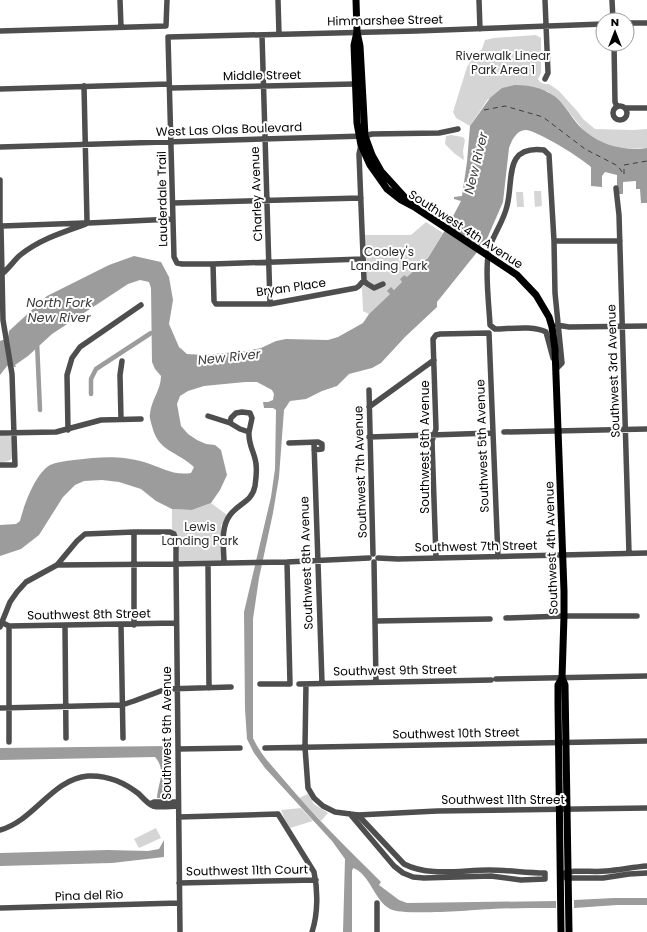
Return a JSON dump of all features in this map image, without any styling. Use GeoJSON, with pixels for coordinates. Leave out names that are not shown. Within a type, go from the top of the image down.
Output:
{"type":"FeatureCollection","features":[{"type":"Feature","properties":{"kind":"main road"},"geometry":{"type":"LineString","coordinates":[[356,0],[357,32],[360,46],[362,136]]}},
{"type":"Feature","properties":{"kind":"main road"},"geometry":{"type":"LineString","coordinates":[[357,32],[354,45],[355,84],[362,136],[381,170],[414,207]]}},
{"type":"Feature","properties":{"kind":"main road","name":"Southwest 4th Avenue"},"geometry":{"type":"LineString","coordinates":[[362,136],[361,145],[370,165],[387,189],[401,200],[502,264],[528,284],[544,306],[552,327],[556,360],[563,555],[564,616],[562,678],[558,685],[567,810],[569,932]]}},
{"type":"Feature","properties":{"kind":"main road","name":"Southwest 4th Avenue"},"geometry":{"type":"LineString","coordinates":[[561,932],[559,810],[562,742]]}},
{"type":"Feature","properties":{"kind":"street"},"geometry":{"type":"LineString","coordinates":[[120,0],[121,28]]}},
{"type":"Feature","properties":{"kind":"street"},"geometry":{"type":"LineString","coordinates":[[0,31],[166,26],[167,0]]}},
{"type":"Feature","properties":{"kind":"street"},"geometry":{"type":"LineString","coordinates":[[278,0],[279,34]]}},
{"type":"Feature","properties":{"kind":"street"},"geometry":{"type":"LineString","coordinates":[[479,0],[480,29]]}},
{"type":"Feature","properties":{"kind":"street"},"geometry":{"type":"LineString","coordinates":[[545,0],[548,73],[545,79]]}},
{"type":"Feature","properties":{"kind":"street"},"geometry":{"type":"LineString","coordinates":[[612,0],[613,12]]}},
{"type":"Feature","properties":{"kind":"street"},"geometry":{"type":"LineString","coordinates":[[635,23],[647,23]]}},
{"type":"Feature","properties":{"kind":"street","name":"Himmarshee Street"},"geometry":{"type":"LineString","coordinates":[[168,37],[595,24]]}},
{"type":"Feature","properties":{"kind":"street","name":"Charley Avenue"},"geometry":{"type":"LineString","coordinates":[[262,35],[270,304]]}},
{"type":"Feature","properties":{"kind":"street","name":"Lauderdale Trail"},"geometry":{"type":"LineString","coordinates":[[168,37],[174,257],[177,263],[213,264]]}},
{"type":"Feature","properties":{"kind":"street"},"geometry":{"type":"LineString","coordinates":[[614,52],[617,107],[614,113],[615,117],[619,120],[623,119],[627,112],[625,108]]}},
{"type":"Feature","properties":{"kind":"street","name":"Middle Street"},"geometry":{"type":"LineString","coordinates":[[0,89],[84,86],[264,86],[355,84]]}},
{"type":"Feature","properties":{"kind":"street"},"geometry":{"type":"LineString","coordinates":[[84,86],[87,223]]}},
{"type":"Feature","properties":{"kind":"street"},"geometry":{"type":"LineString","coordinates":[[617,107],[647,108]]}},
{"type":"Feature","properties":{"kind":"street","name":"West Las Olas Boulevard"},"geometry":{"type":"LineString","coordinates":[[0,147],[439,133],[458,129]]}},
{"type":"Feature","properties":{"kind":"street"},"geometry":{"type":"LineString","coordinates":[[361,145],[359,154],[361,172],[364,280],[374,288],[383,284]]}},
{"type":"Feature","properties":{"kind":"street","name":"Southwest 4th Avenue"},"geometry":{"type":"LineString","coordinates":[[556,360],[553,358],[546,332],[543,330],[535,328],[495,329],[490,325],[488,281],[490,246],[507,207],[513,163],[520,154],[529,150],[544,150],[549,155],[554,242],[554,282],[557,325],[560,333],[562,363],[556,369]]}},
{"type":"Feature","properties":{"kind":"street"},"geometry":{"type":"LineString","coordinates":[[0,180],[3,320],[10,366],[15,465],[0,465]]}},
{"type":"Feature","properties":{"kind":"street","name":"Southwest 3rd Avenue"},"geometry":{"type":"LineString","coordinates":[[616,188],[619,215],[630,553]]}},
{"type":"Feature","properties":{"kind":"street"},"geometry":{"type":"LineString","coordinates":[[173,203],[361,198]]}},
{"type":"Feature","properties":{"kind":"street"},"geometry":{"type":"LineString","coordinates":[[1,226],[173,219]]}},
{"type":"Feature","properties":{"kind":"street"},"geometry":{"type":"LineString","coordinates":[[1,275],[20,256],[42,241],[87,223]]}},
{"type":"Feature","properties":{"kind":"street"},"geometry":{"type":"LineString","coordinates":[[554,242],[620,242]]}},
{"type":"Feature","properties":{"kind":"street"},"geometry":{"type":"LineString","coordinates":[[213,264],[364,259]]}},
{"type":"Feature","properties":{"kind":"street","name":"Bryan Place"},"geometry":{"type":"LineString","coordinates":[[213,264],[214,301],[216,304],[270,304],[321,295],[359,286],[364,280]]}},
{"type":"Feature","properties":{"kind":"street"},"geometry":{"type":"LineString","coordinates":[[68,430],[67,375],[72,358],[80,347],[141,305]]}},
{"type":"Feature","properties":{"kind":"street"},"geometry":{"type":"LineString","coordinates":[[557,325],[569,327],[647,326]]}},
{"type":"Feature","properties":{"kind":"street"},"geometry":{"type":"LineString","coordinates":[[560,333],[569,327]]}},
{"type":"Feature","properties":{"kind":"street","name":"Southwest 5th Avenue"},"geometry":{"type":"LineString","coordinates":[[436,335],[489,333],[498,557]]}},
{"type":"Feature","properties":{"kind":"street","name":"Southwest 6th Avenue"},"geometry":{"type":"LineString","coordinates":[[436,335],[433,339],[436,429],[432,441],[436,558]]}},
{"type":"Feature","properties":{"kind":"street"},"geometry":{"type":"LineString","coordinates":[[369,407],[434,360]]}},
{"type":"Feature","properties":{"kind":"street"},"geometry":{"type":"LineString","coordinates":[[121,419],[120,375],[122,361]]}},
{"type":"Feature","properties":{"kind":"street","name":"Southwest 7th Avenue"},"geometry":{"type":"LineString","coordinates":[[369,390],[376,682]]}},
{"type":"Feature","properties":{"kind":"street"},"geometry":{"type":"LineString","coordinates":[[224,563],[224,527],[230,515],[240,505],[251,498],[255,487],[256,464],[249,440],[252,418],[250,413],[236,413],[231,418],[230,423]]}},
{"type":"Feature","properties":{"kind":"street"},"geometry":{"type":"LineString","coordinates":[[208,416],[230,423],[240,429],[250,432]]}},
{"type":"Feature","properties":{"kind":"street"},"geometry":{"type":"LineString","coordinates":[[0,433],[52,433],[68,430],[96,420],[141,419]]}},
{"type":"Feature","properties":{"kind":"street"},"geometry":{"type":"LineString","coordinates":[[504,432],[647,429]]}},
{"type":"Feature","properties":{"kind":"street"},"geometry":{"type":"LineString","coordinates":[[369,437],[492,432]]}},
{"type":"Feature","properties":{"kind":"street"},"geometry":{"type":"LineString","coordinates":[[289,443],[320,442],[323,446],[322,449],[314,450]]}},
{"type":"Feature","properties":{"kind":"street","name":"Southwest 8th Avenue"},"geometry":{"type":"LineString","coordinates":[[314,443],[322,683]]}},
{"type":"Feature","properties":{"kind":"street"},"geometry":{"type":"LineString","coordinates":[[1,625],[10,602],[26,582],[57,565],[77,541],[85,534],[134,532],[134,625]]}},
{"type":"Feature","properties":{"kind":"street","name":"Southwest 9th Avenue"},"geometry":{"type":"LineString","coordinates":[[134,532],[170,532],[174,534],[176,539],[180,932]]}},
{"type":"Feature","properties":{"kind":"street","name":"Southwest 7th Street"},"geometry":{"type":"LineString","coordinates":[[57,565],[208,564],[373,558],[398,559],[647,553]]}},
{"type":"Feature","properties":{"kind":"street"},"geometry":{"type":"LineString","coordinates":[[260,684],[290,684],[287,562]]}},
{"type":"Feature","properties":{"kind":"street"},"geometry":{"type":"LineString","coordinates":[[208,564],[209,688]]}},
{"type":"Feature","properties":{"kind":"street"},"geometry":{"type":"LineString","coordinates":[[506,618],[637,616]]}},
{"type":"Feature","properties":{"kind":"street"},"geometry":{"type":"LineString","coordinates":[[375,621],[490,619]]}},
{"type":"Feature","properties":{"kind":"street","name":"Southwest 8th Street"},"geometry":{"type":"LineString","coordinates":[[1,625],[65,626],[176,623]]}},
{"type":"Feature","properties":{"kind":"street"},"geometry":{"type":"LineString","coordinates":[[121,625],[123,738]]}},
{"type":"Feature","properties":{"kind":"street"},"geometry":{"type":"LineString","coordinates":[[9,626],[10,742]]}},
{"type":"Feature","properties":{"kind":"street"},"geometry":{"type":"LineString","coordinates":[[65,626],[66,738]]}},
{"type":"Feature","properties":{"kind":"street","name":"Southwest 9th Street"},"geometry":{"type":"LineString","coordinates":[[299,684],[647,676]]}},
{"type":"Feature","properties":{"kind":"street"},"geometry":{"type":"LineString","coordinates":[[306,684],[305,747],[308,788],[314,798],[323,806],[335,812],[358,814],[404,864],[419,870],[488,870],[527,873],[545,872],[545,879],[521,880],[491,876],[438,878],[413,877],[403,873],[394,866],[350,814]]}},
{"type":"Feature","properties":{"kind":"street"},"geometry":{"type":"LineString","coordinates":[[0,708],[122,704],[166,689],[231,686]]}},
{"type":"Feature","properties":{"kind":"street","name":"Southwest 10th Street"},"geometry":{"type":"LineString","coordinates":[[265,748],[647,741]]}},
{"type":"Feature","properties":{"kind":"street"},"geometry":{"type":"LineString","coordinates":[[178,749],[240,748]]}},
{"type":"Feature","properties":{"kind":"street"},"geometry":{"type":"LineString","coordinates":[[0,830],[16,823],[28,815],[56,790],[67,783],[87,776],[100,776],[120,782],[130,787],[150,804],[154,802],[178,804]]}},
{"type":"Feature","properties":{"kind":"street","name":"Southwest 11th Street"},"geometry":{"type":"LineString","coordinates":[[358,814],[437,810],[567,810],[647,808]]}},
{"type":"Feature","properties":{"kind":"street"},"geometry":{"type":"LineString","coordinates":[[179,817],[278,814],[311,866],[316,880],[316,904],[312,932]]}},
{"type":"Feature","properties":{"kind":"street"},"geometry":{"type":"LineString","coordinates":[[560,875],[605,872],[629,867],[647,866]]}},
{"type":"Feature","properties":{"kind":"street"},"geometry":{"type":"LineString","coordinates":[[438,871],[438,878]]}},
{"type":"Feature","properties":{"kind":"street"},"geometry":{"type":"LineString","coordinates":[[568,875],[603,878],[647,873]]}},
{"type":"Feature","properties":{"kind":"street","name":"Southwest 11th Court"},"geometry":{"type":"LineString","coordinates":[[179,883],[316,880]]}},
{"type":"Feature","properties":{"kind":"street","name":"Pina del Rio"},"geometry":{"type":"LineString","coordinates":[[0,908],[179,903]]}},
{"type":"Feature","properties":{"kind":"street"},"geometry":{"type":"LineString","coordinates":[[377,903],[377,932]]}},
{"type":"Feature","properties":{"kind":"green space","name":"Riverwalk Linear Park Area 1"},"geometry":{"type":"Polygon","coordinates":[[[536,35],[541,38],[541,73],[538,79],[540,82],[549,84],[559,91],[583,119],[595,129],[647,129],[647,148],[617,148],[596,140],[585,132],[560,101],[547,91],[488,99],[470,126],[456,118],[453,112],[467,67],[474,56],[482,49],[485,40],[536,35]]]}},
{"type":"Feature","properties":{"kind":"green space"},"geometry":{"type":"Polygon","coordinates":[[[451,135],[463,137],[465,140],[463,151],[464,160],[455,154],[445,144],[446,136],[451,135]]]}},
{"type":"Feature","properties":{"kind":"green space"},"geometry":{"type":"Polygon","coordinates":[[[534,191],[541,191],[542,206],[535,207],[534,191]]]}},
{"type":"Feature","properties":{"kind":"green space"},"geometry":{"type":"Polygon","coordinates":[[[516,192],[523,192],[524,207],[517,207],[516,192]]]}},
{"type":"Feature","properties":{"kind":"green space","name":"Cooley's Landing Park"},"geometry":{"type":"Polygon","coordinates":[[[426,222],[443,233],[428,258],[407,278],[404,275],[400,279],[403,282],[394,290],[391,288],[388,291],[390,294],[369,314],[363,311],[362,288],[365,282],[364,235],[411,235],[426,222]]]}},
{"type":"Feature","properties":{"kind":"green space"},"geometry":{"type":"Polygon","coordinates":[[[0,434],[10,435],[13,441],[14,448],[12,458],[6,462],[0,462],[0,434]]]}},
{"type":"Feature","properties":{"kind":"green space","name":"Lewis Landing Park"},"geometry":{"type":"Polygon","coordinates":[[[211,503],[227,515],[221,526],[222,561],[179,562],[178,534],[172,530],[172,509],[192,510],[211,503]]]}},
{"type":"Feature","properties":{"kind":"green space"},"geometry":{"type":"Polygon","coordinates":[[[308,794],[314,804],[328,813],[321,821],[299,798],[308,794]]]}},
{"type":"Feature","properties":{"kind":"green space"},"geometry":{"type":"Polygon","coordinates":[[[301,808],[313,821],[290,828],[281,810],[301,808]]]}},
{"type":"Feature","properties":{"kind":"green space"},"geometry":{"type":"Polygon","coordinates":[[[156,828],[161,838],[139,848],[134,839],[156,828]]]}},
{"type":"Feature","properties":{"kind":"water"},"geometry":{"type":"Polygon","coordinates":[[[515,85],[539,88],[550,93],[560,101],[582,129],[600,141],[623,148],[647,148],[647,203],[641,203],[640,189],[636,189],[636,181],[623,182],[623,194],[617,194],[617,175],[605,172],[602,176],[602,187],[591,186],[591,167],[586,163],[559,145],[538,134],[525,130],[519,132],[513,139],[509,148],[503,202],[486,241],[437,302],[437,307],[405,337],[381,363],[372,368],[349,374],[337,386],[306,399],[290,401],[284,410],[279,477],[259,578],[253,619],[253,738],[267,760],[307,806],[381,882],[379,885],[399,900],[407,903],[556,901],[556,908],[422,912],[397,911],[390,909],[385,905],[364,876],[353,868],[352,932],[343,932],[345,859],[332,841],[265,768],[254,753],[247,739],[245,709],[244,612],[271,497],[275,469],[276,410],[273,408],[264,408],[263,402],[273,400],[274,394],[272,390],[257,382],[245,382],[204,386],[188,391],[180,396],[177,404],[181,426],[188,434],[197,440],[206,444],[215,445],[221,450],[227,475],[220,490],[211,503],[192,510],[172,509],[156,501],[141,489],[119,482],[102,480],[84,481],[75,485],[63,497],[39,535],[21,549],[0,556],[0,525],[16,524],[20,521],[27,499],[35,482],[50,465],[59,462],[109,457],[126,458],[144,462],[167,470],[185,474],[191,473],[194,467],[163,446],[155,435],[150,420],[152,404],[161,381],[161,376],[155,369],[152,362],[151,288],[149,282],[140,280],[128,284],[52,334],[28,356],[15,365],[16,367],[13,365],[7,366],[0,375],[0,341],[8,338],[9,331],[47,296],[109,265],[134,256],[161,262],[169,277],[173,300],[169,324],[179,347],[187,354],[204,355],[246,351],[261,348],[276,341],[286,339],[328,340],[338,337],[363,323],[369,314],[390,294],[387,291],[391,287],[394,290],[402,282],[400,279],[404,275],[407,277],[428,258],[461,201],[454,199],[454,197],[462,196],[470,126],[490,98],[502,88],[515,85]]]}},
{"type":"Feature","properties":{"kind":"water"},"geometry":{"type":"Polygon","coordinates":[[[167,746],[163,798],[157,798],[161,777],[161,767],[155,757],[0,760],[0,748],[167,746]]]}},
{"type":"Feature","properties":{"kind":"water"},"geometry":{"type":"Polygon","coordinates":[[[164,840],[164,857],[112,863],[0,866],[0,853],[108,850],[148,851],[159,849],[164,840]]]}},
{"type":"Feature","properties":{"kind":"water"},"geometry":{"type":"Polygon","coordinates":[[[647,898],[647,905],[617,905],[574,908],[574,900],[647,898]]]}},
{"type":"Feature","properties":{"kind":"waterway"},"geometry":{"type":"LineString","coordinates":[[91,394],[91,379],[96,369],[151,333]]}},
{"type":"Feature","properties":{"kind":"waterway"},"geometry":{"type":"LineString","coordinates":[[37,342],[40,410]]}},
{"type":"Feature","properties":{"kind":"ferry route"},"geometry":{"type":"LineString","coordinates":[[484,110],[505,106],[543,117],[585,149],[618,166],[624,175]]}},
{"type":"Feature","properties":{"kind":"ferry route"},"geometry":{"type":"LineString","coordinates":[[624,174],[624,165],[647,161]]}},
{"type":"Feature","properties":{"kind":"water label","name":"New River"},"geometry":{"type":"Point","coordinates":[476,163]}},
{"type":"Feature","properties":{"kind":"water label","name":"North Fork New River"},"geometry":{"type":"Point","coordinates":[59,310]}},
{"type":"Feature","properties":{"kind":"water label","name":"New River"},"geometry":{"type":"Point","coordinates":[229,357]}}]}
